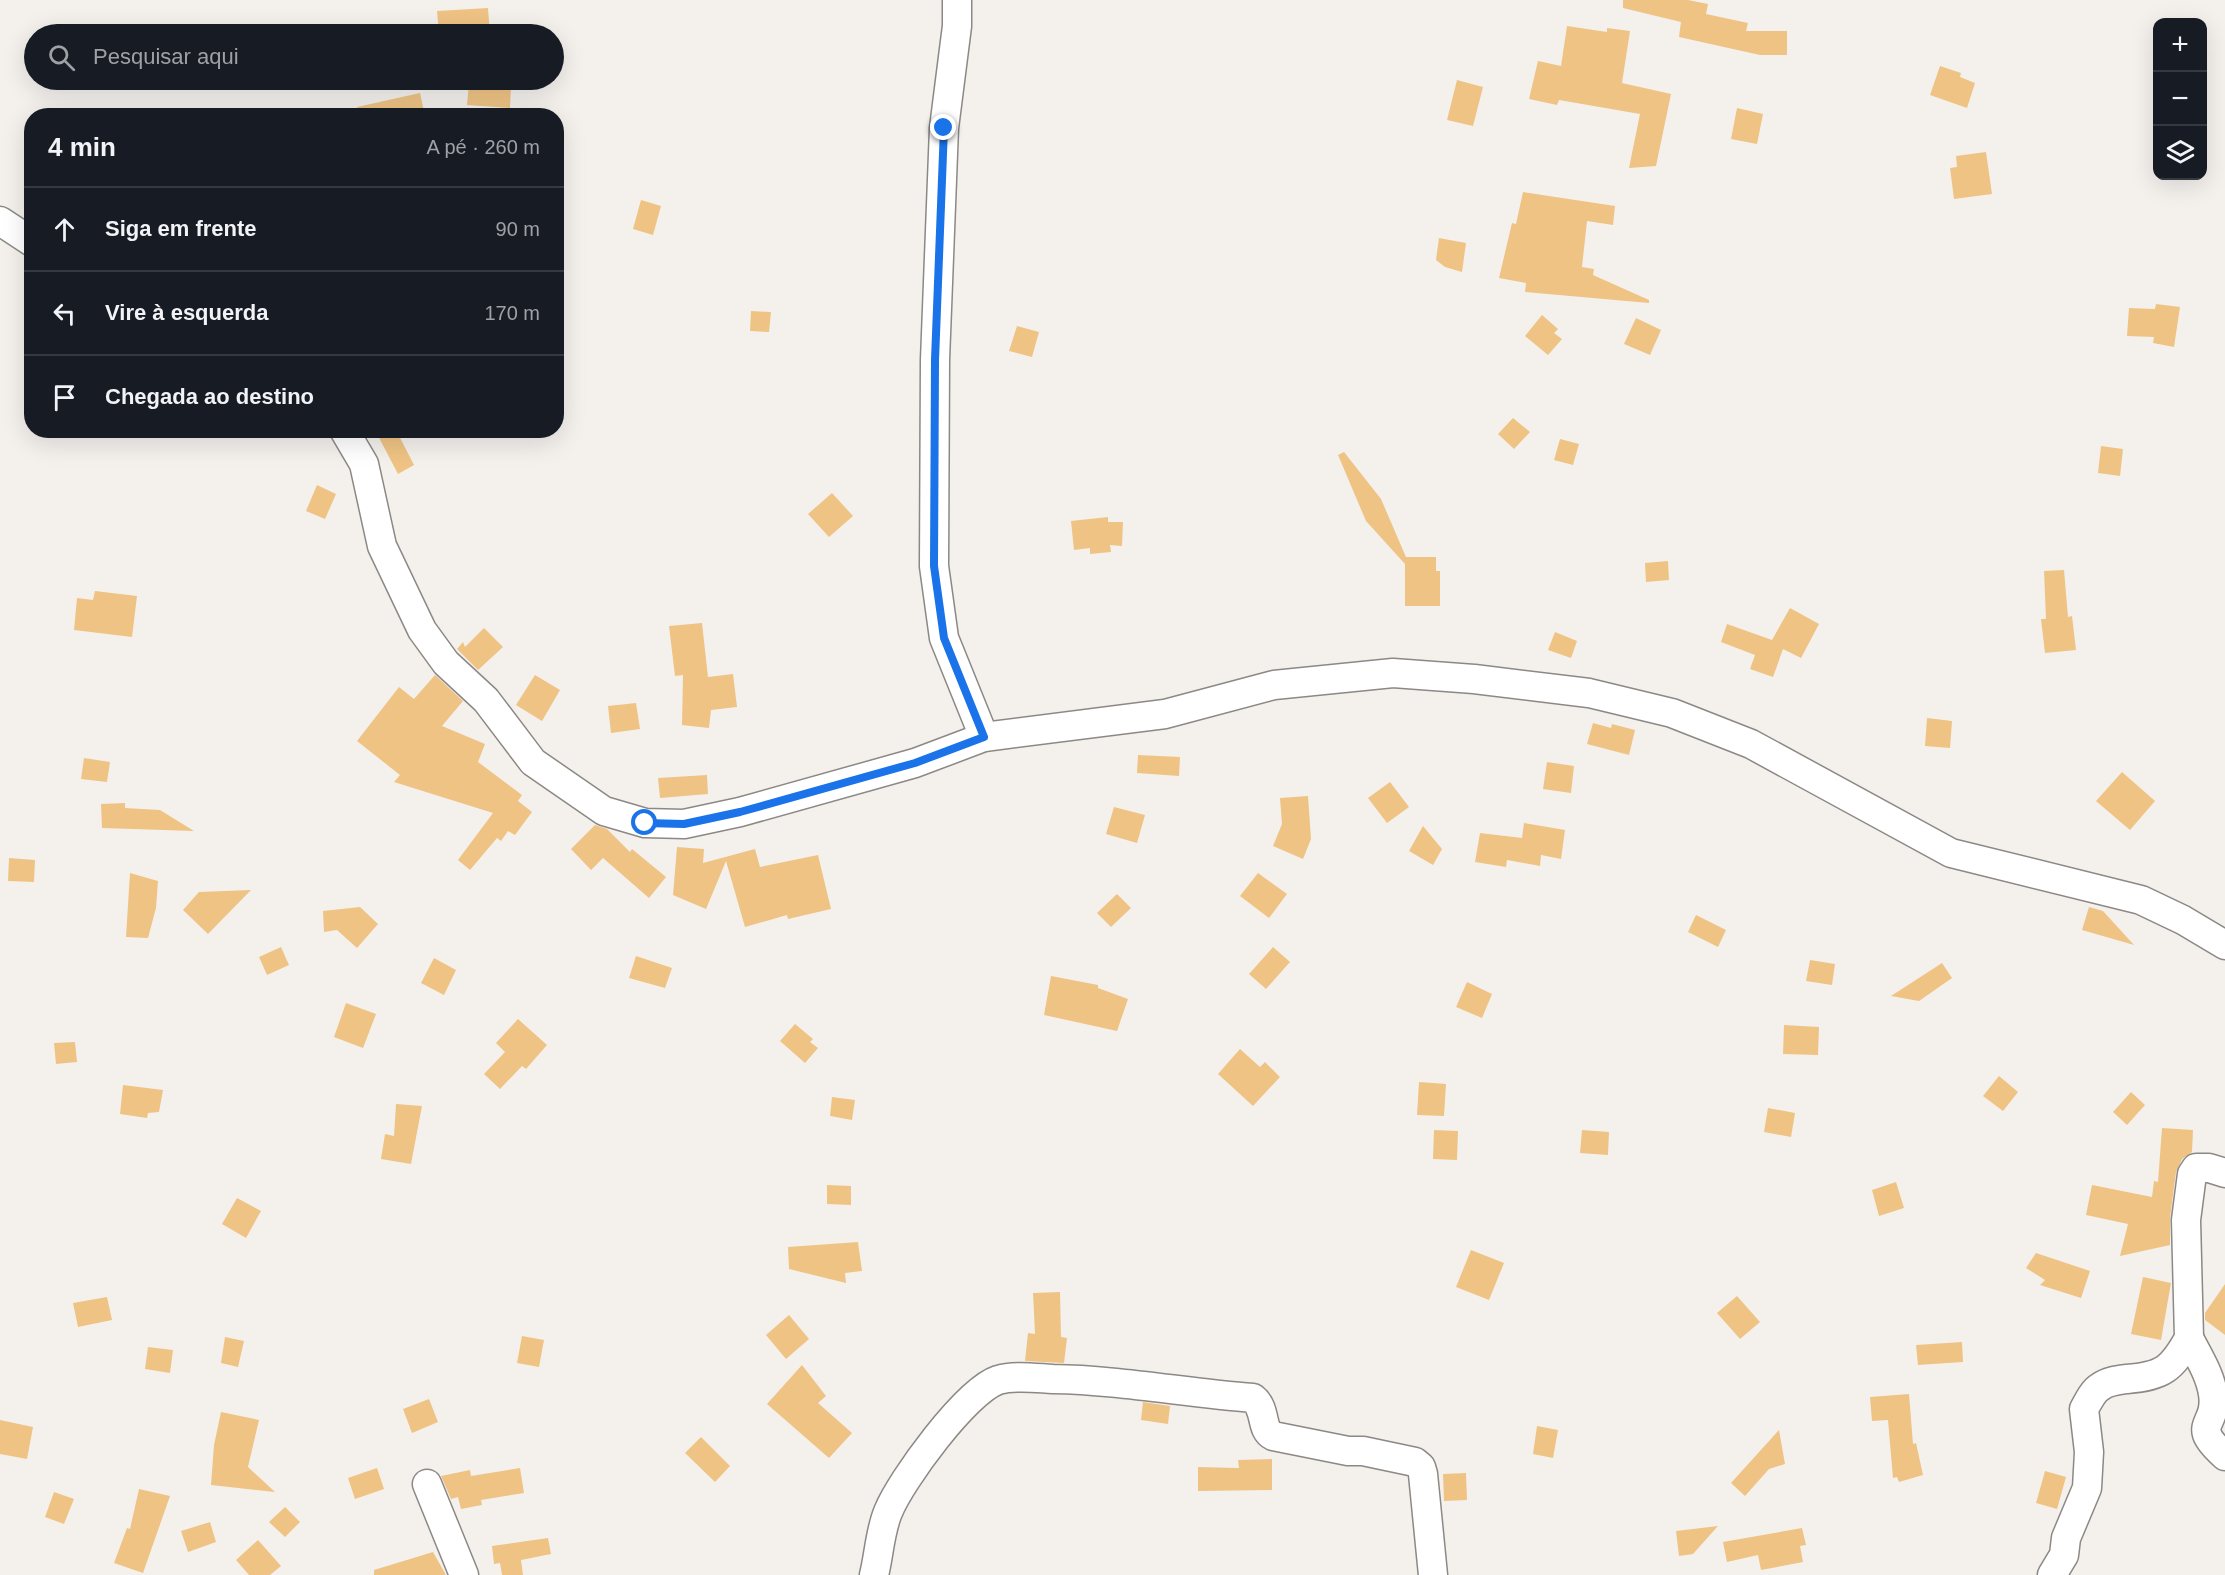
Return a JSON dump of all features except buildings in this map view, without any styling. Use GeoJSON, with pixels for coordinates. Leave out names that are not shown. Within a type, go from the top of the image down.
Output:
{"type":"FeatureCollection","features":[{"type":"Feature","properties":{"kind":"street"},"geometry":{"type":"LineString","coordinates":[[957,0],[957,26],[944,128],[935,360],[934,566],[944,638],[984,737]]}},
{"type":"Feature","properties":{"kind":"street"},"geometry":{"type":"LineString","coordinates":[[1,219],[24,236]]}},
{"type":"Feature","properties":{"kind":"street"},"geometry":{"type":"LineString","coordinates":[[349,438],[364,464],[382,546],[422,630],[446,663],[486,700],[533,762],[604,811],[645,823],[684,824],[740,812],[915,763],[984,737],[1165,714],[1274,685],[1393,673],[1474,679],[1589,693],[1672,713],[1751,744],[1951,853],[2141,900],[2183,920],[2225,945]]}},
{"type":"Feature","properties":{"kind":"street"},"geometry":{"type":"LineString","coordinates":[[2225,1173],[2202,1167],[2196,1168],[2192,1174],[2186,1220],[2189,1338],[2205,1370],[2214,1397],[2205,1426],[2206,1437],[2225,1456]]}},
{"type":"Feature","properties":{"kind":"street"},"geometry":{"type":"LineString","coordinates":[[2052,1575],[2064,1555],[2066,1538],[2087,1488],[2089,1452],[2084,1409],[2100,1387],[2116,1380],[2145,1377],[2165,1370],[2181,1353],[2189,1338]]}},
{"type":"Feature","properties":{"kind":"street"},"geometry":{"type":"LineString","coordinates":[[874,1575],[887,1515],[896,1494],[920,1461],[959,1411],[980,1390],[998,1380],[1019,1378],[1130,1382],[1187,1393],[1253,1398],[1263,1408],[1268,1434],[1273,1436],[1348,1451],[1363,1450],[1415,1462],[1421,1467],[1423,1474],[1432,1575]]}},
{"type":"Feature","properties":{"kind":"street"},"geometry":{"type":"LineString","coordinates":[[427,1484],[464,1575]]}},
{"type":"Feature","properties":{"kind":"route"},"geometry":{"type":"LineString","coordinates":[[645,823],[684,824],[740,812],[915,763],[984,737],[944,638],[934,566],[935,360],[944,128]]}}]}
